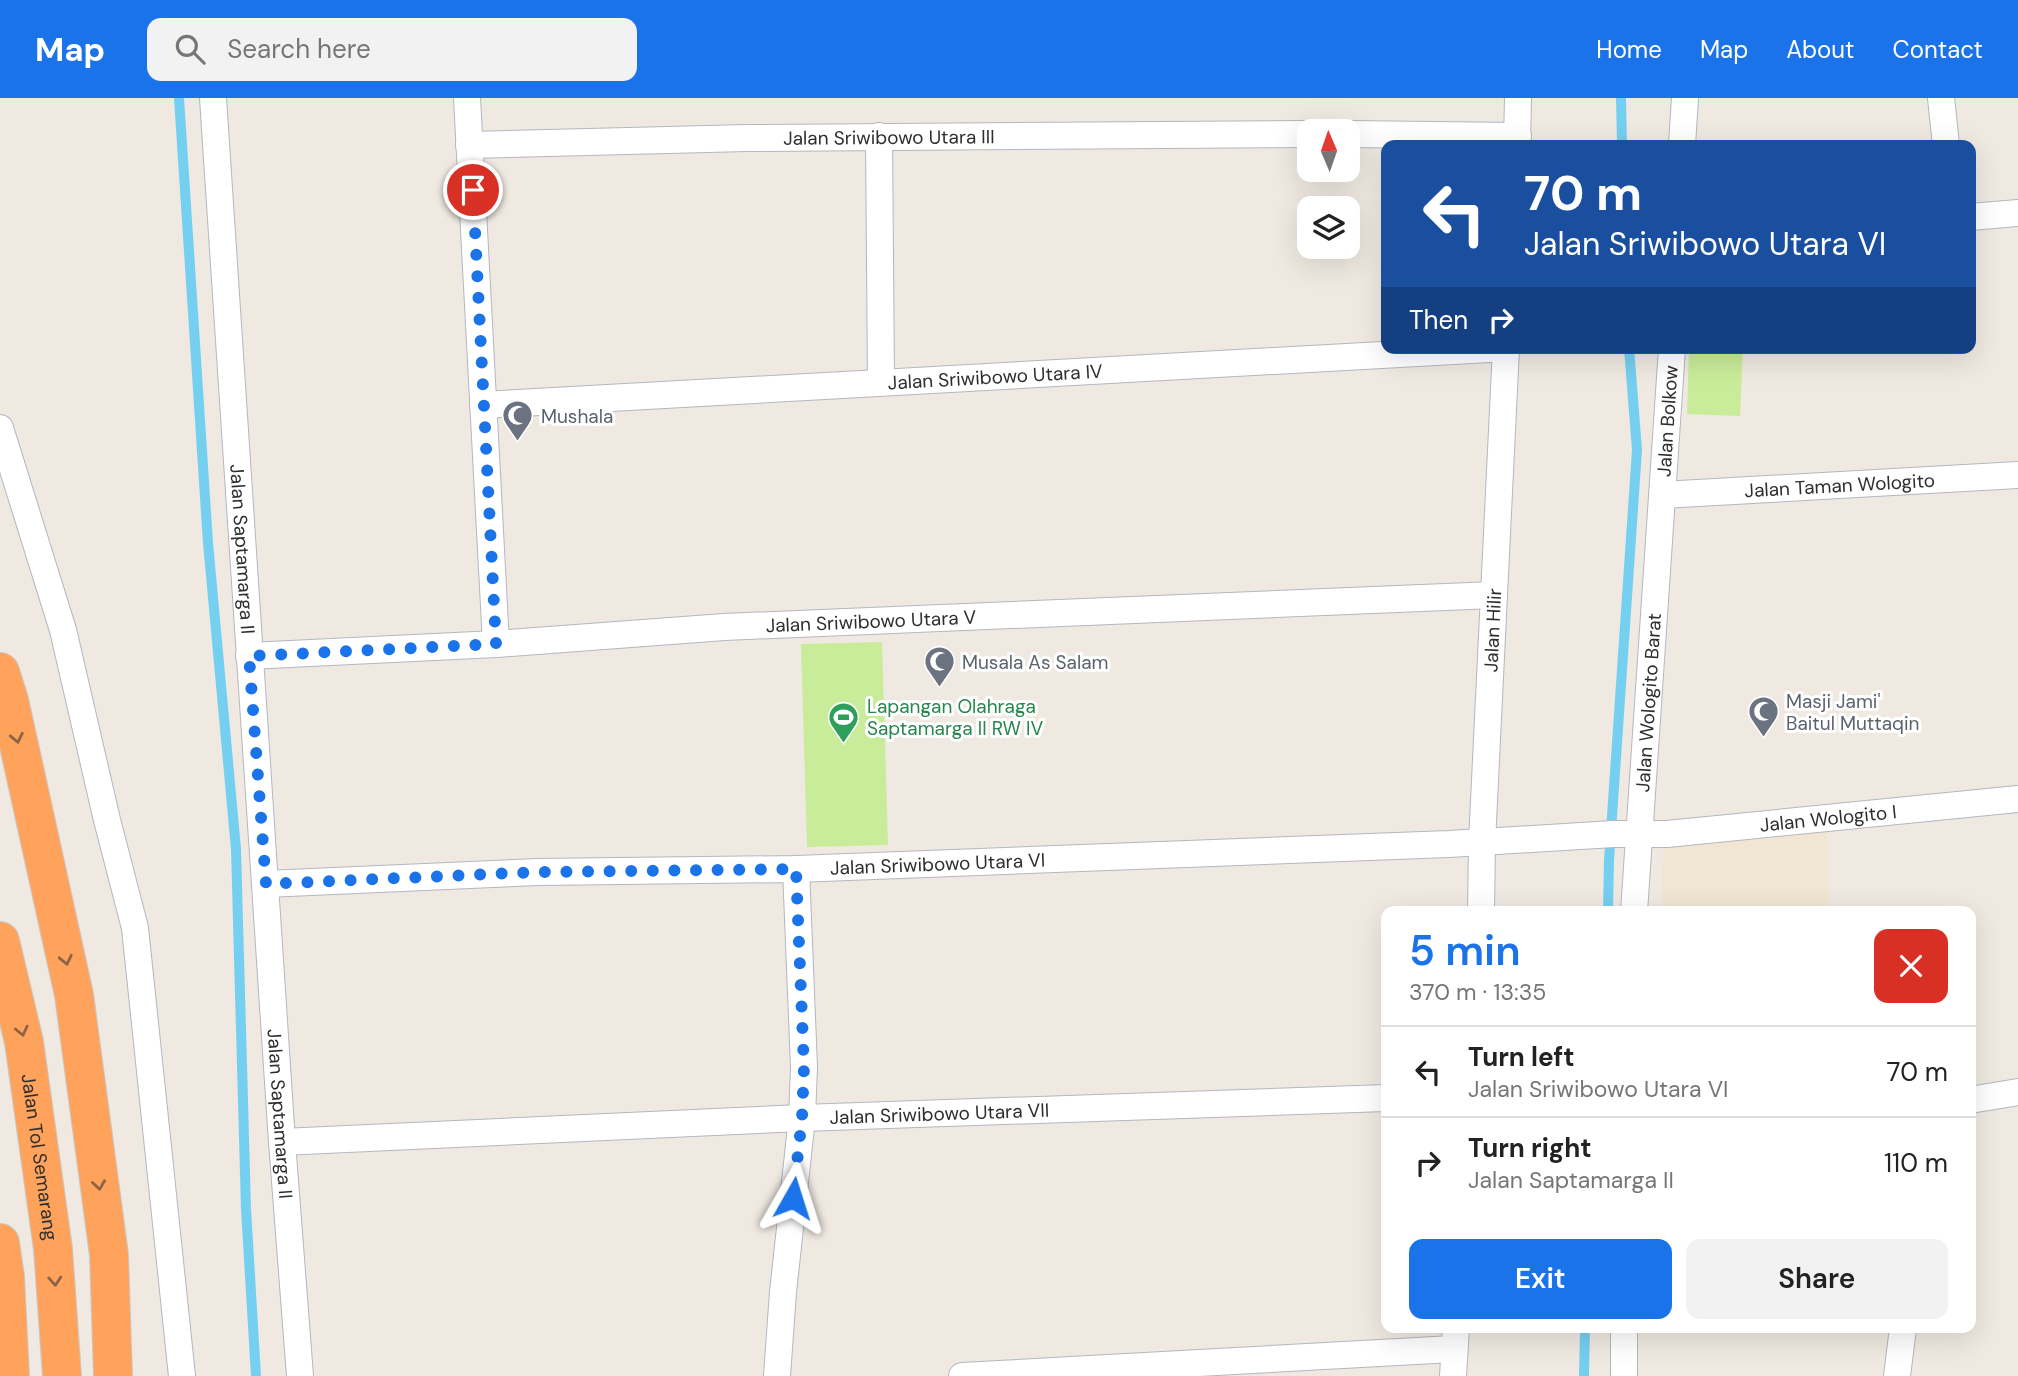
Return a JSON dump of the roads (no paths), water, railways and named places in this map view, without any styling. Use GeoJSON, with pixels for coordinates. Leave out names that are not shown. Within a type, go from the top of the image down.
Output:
{"type":"FeatureCollection","features":[{"type":"Feature","properties":{"kind":"highway"},"geometry":{"type":"LineString","coordinates":[[0,672],[9,700],[74,995],[109,1255],[113,1376]]}},
{"type":"Feature","properties":{"kind":"highway","name":"Jalan Tol Semarang"},"geometry":{"type":"LineString","coordinates":[[0,941],[24,1042],[53,1249],[62,1376]]}},
{"type":"Feature","properties":{"kind":"highway"},"geometry":{"type":"LineString","coordinates":[[0,1243],[5,1277],[10,1376]]}},
{"type":"Feature","properties":{"kind":"street","name":"Jalan Saptamarga II"},"geometry":{"type":"LineString","coordinates":[[213,98],[300,1376]]}},
{"type":"Feature","properties":{"kind":"street"},"geometry":{"type":"LineString","coordinates":[[467,98],[496,644]]}},
{"type":"Feature","properties":{"kind":"street"},"geometry":{"type":"LineString","coordinates":[[1518,98],[1518,140]]}},
{"type":"Feature","properties":{"kind":"street"},"geometry":{"type":"LineString","coordinates":[[1682,140],[1685,98]]}},
{"type":"Feature","properties":{"kind":"street"},"geometry":{"type":"LineString","coordinates":[[1941,98],[1945,140]]}},
{"type":"Feature","properties":{"kind":"street","name":"Jalan Sriwibowo Utara III"},"geometry":{"type":"LineString","coordinates":[[469,145],[879,136],[1297,134]]}},
{"type":"Feature","properties":{"kind":"street"},"geometry":{"type":"LineString","coordinates":[[1360,134],[1494,140]]}},
{"type":"Feature","properties":{"kind":"street"},"geometry":{"type":"LineString","coordinates":[[879,136],[881,382]]}},
{"type":"Feature","properties":{"kind":"street"},"geometry":{"type":"LineString","coordinates":[[1976,216],[2018,213]]}},
{"type":"Feature","properties":{"kind":"street","name":"Jalan Sriwibowo Utara IV"},"geometry":{"type":"LineString","coordinates":[[484,405],[1397,354]]}},
{"type":"Feature","properties":{"kind":"street","name":"Jalan Hilir"},"geometry":{"type":"LineString","coordinates":[[1482,906],[1482,842],[1507,354]]}},
{"type":"Feature","properties":{"kind":"street","name":"Jalan Bolkow"},"geometry":{"type":"LineString","coordinates":[[1662,495],[1672,354]]}},
{"type":"Feature","properties":{"kind":"street"},"geometry":{"type":"LineString","coordinates":[[0,428],[63,630],[135,928],[182,1376]]}},
{"type":"Feature","properties":{"kind":"street","name":"Jalan Taman Wologito"},"geometry":{"type":"LineString","coordinates":[[1662,495],[2018,475]]}},
{"type":"Feature","properties":{"kind":"street","name":"Jalan Wologito Barat"},"geometry":{"type":"LineString","coordinates":[[1633,906],[1626,834],[1662,495]]}},
{"type":"Feature","properties":{"kind":"street","name":"Jalan Sriwibowo Utara V"},"geometry":{"type":"LineString","coordinates":[[249,656],[496,644],[724,627],[1494,595]]}},
{"type":"Feature","properties":{"kind":"street","name":"Jalan Wologito I"},"geometry":{"type":"LineString","coordinates":[[1583,836],[1681,832],[2018,799]]}},
{"type":"Feature","properties":{"kind":"street","name":"Jalan Sriwibowo Utara VI"},"geometry":{"type":"LineString","coordinates":[[266,884],[538,872],[796,869],[1583,836]]}},
{"type":"Feature","properties":{"kind":"street"},"geometry":{"type":"LineString","coordinates":[[777,1376],[783,1292],[802,1118],[804,1067],[796,869]]}},
{"type":"Feature","properties":{"kind":"street"},"geometry":{"type":"LineString","coordinates":[[1976,1099],[2018,1092]]}},
{"type":"Feature","properties":{"kind":"street","name":"Jalan Sriwibowo Utara VII"},"geometry":{"type":"LineString","coordinates":[[282,1142],[802,1118],[1381,1098]]}},
{"type":"Feature","properties":{"kind":"street"},"geometry":{"type":"LineString","coordinates":[[1624,1333],[1624,1376]]}},
{"type":"Feature","properties":{"kind":"street"},"geometry":{"type":"LineString","coordinates":[[1898,1376],[1902,1333]]}},
{"type":"Feature","properties":{"kind":"street"},"geometry":{"type":"LineString","coordinates":[[962,1376],[1454,1339],[1452,1376]]}},
{"type":"Feature","properties":{"kind":"waterway"},"geometry":{"type":"LineString","coordinates":[[179,98],[208,543],[236,849],[246,1209],[256,1376]]}},
{"type":"Feature","properties":{"kind":"waterway"},"geometry":{"type":"LineString","coordinates":[[1621,98],[1622,140]]}},
{"type":"Feature","properties":{"kind":"waterway"},"geometry":{"type":"LineString","coordinates":[[1608,906],[1637,450],[1629,354]]}},
{"type":"Feature","properties":{"kind":"waterway"},"geometry":{"type":"LineString","coordinates":[[1584,1376],[1585,1333]]}},
{"type":"Feature","properties":{"kind":"place","name":"Mushala"},"geometry":{"type":"Point","coordinates":[518,443]}},
{"type":"Feature","properties":{"kind":"place","name":"Musala As Salam"},"geometry":{"type":"Point","coordinates":[939,689]}},
{"type":"Feature","properties":{"kind":"place","name":"Masji Jami' Baitul Muttaqin"},"geometry":{"type":"Point","coordinates":[1763,739]}},
{"type":"Feature","properties":{"kind":"place","name":"Lapangan Olahraga Saptamarga II RW IV"},"geometry":{"type":"Point","coordinates":[844,744]}}]}
